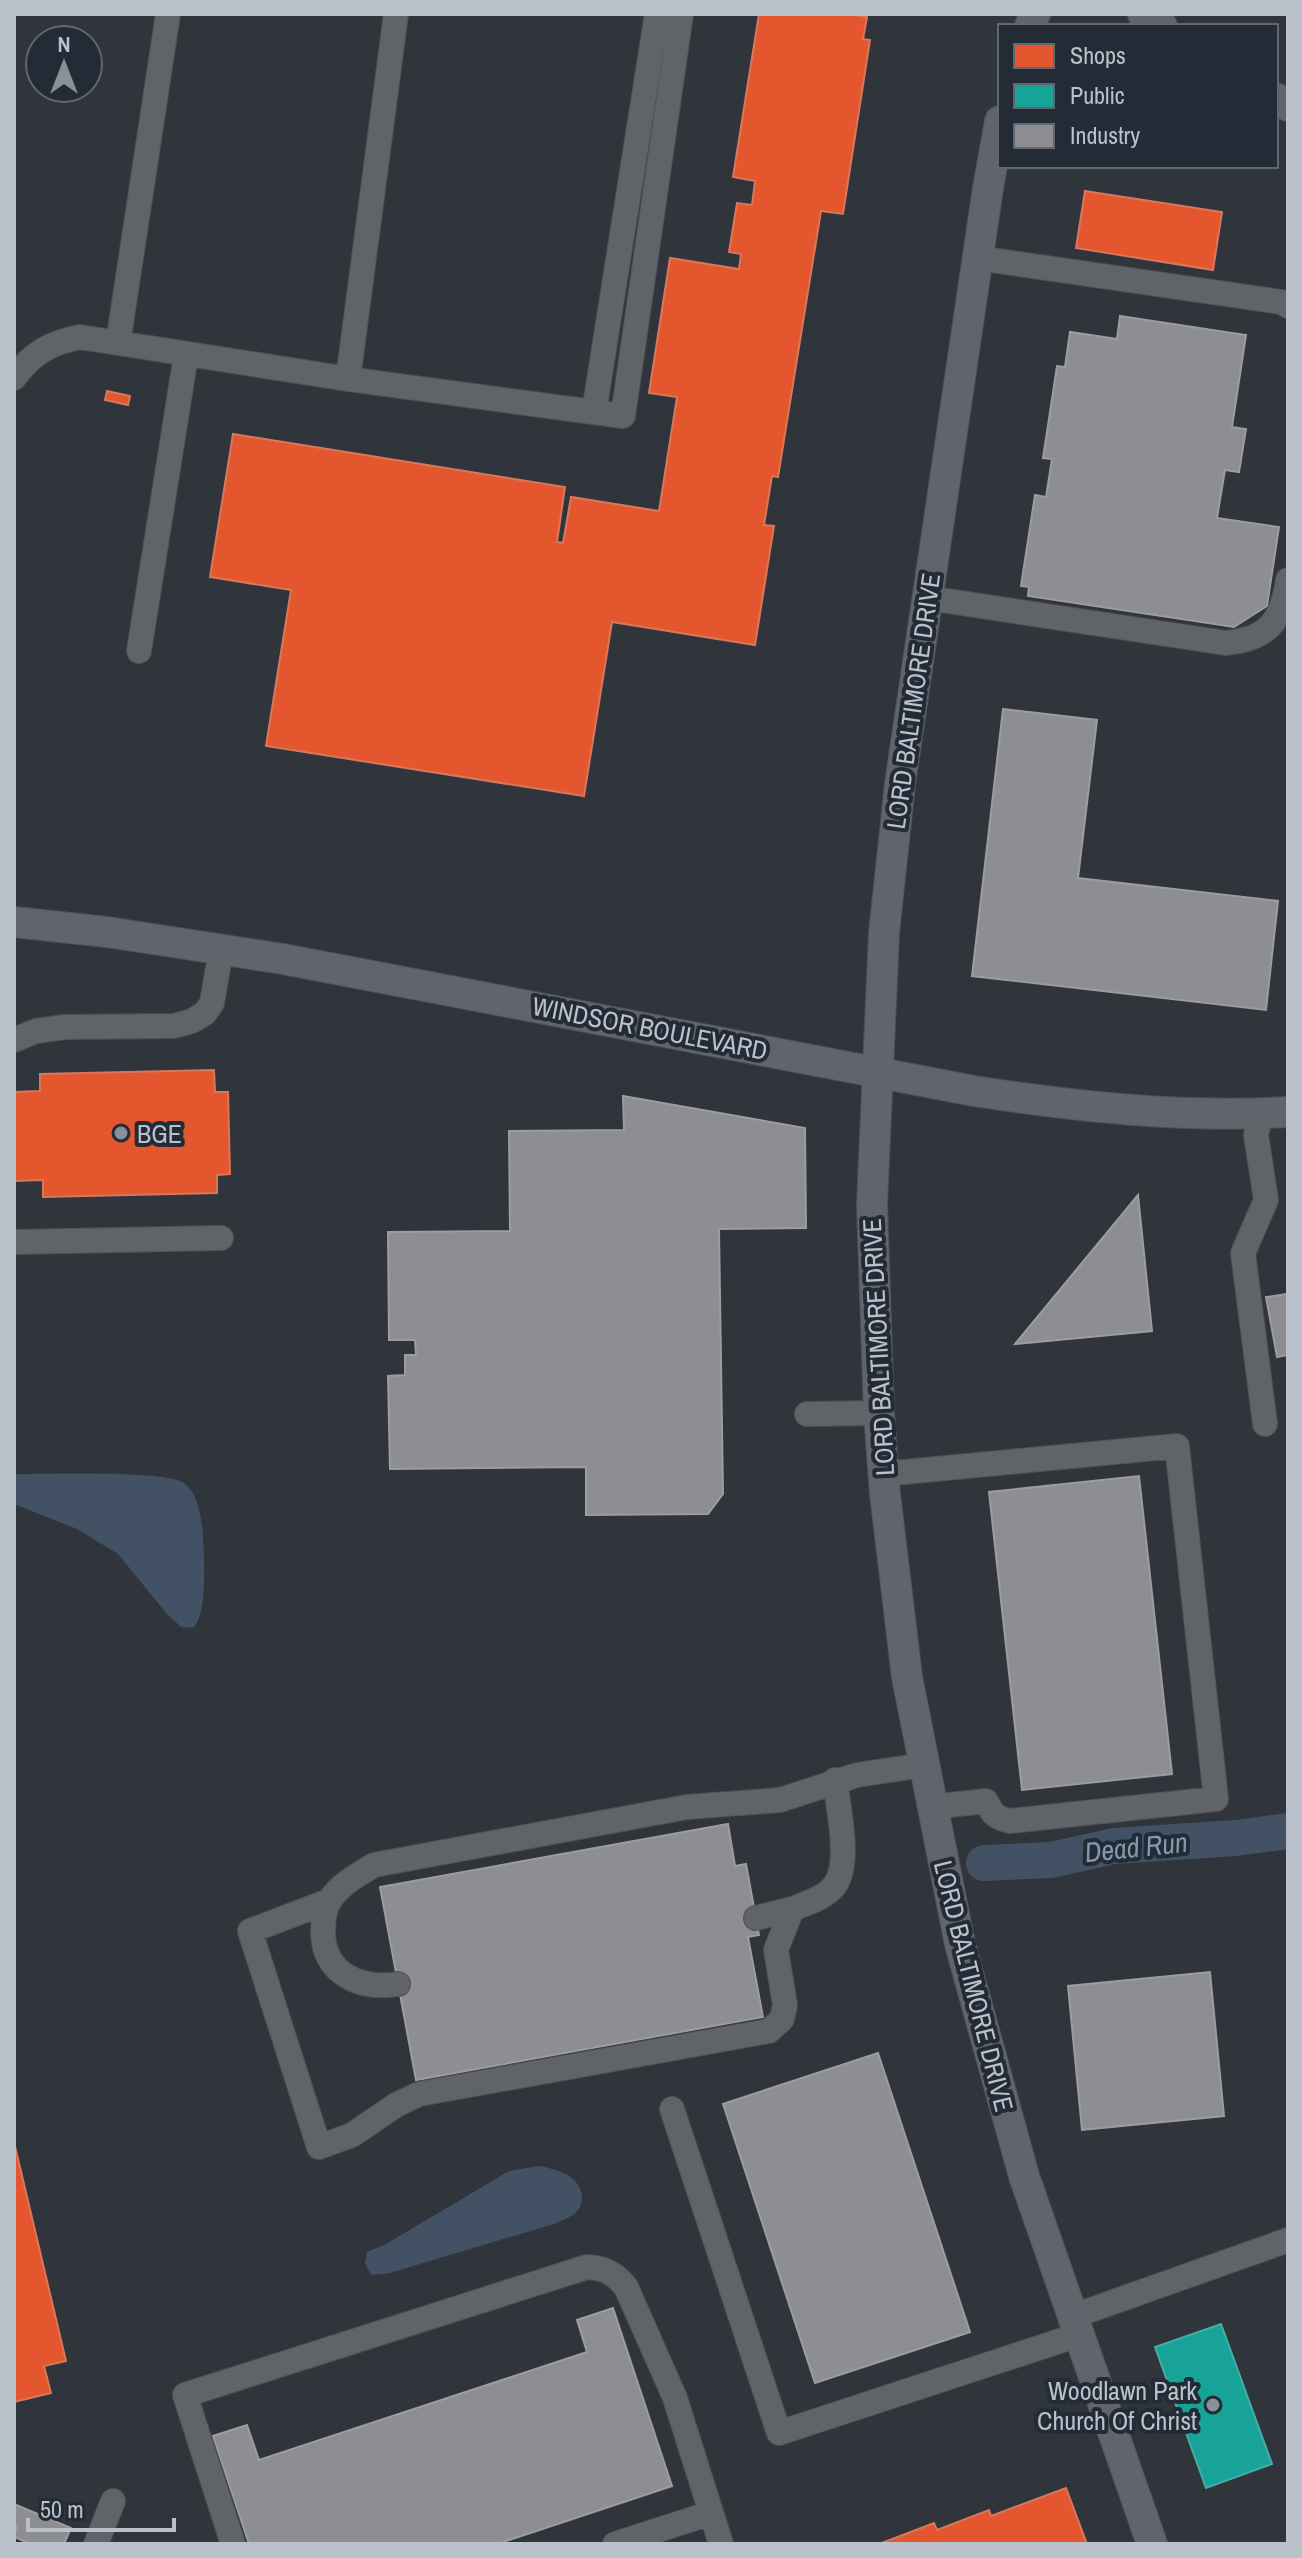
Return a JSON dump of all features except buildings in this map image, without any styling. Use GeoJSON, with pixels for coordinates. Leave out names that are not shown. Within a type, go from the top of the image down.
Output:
{"type":"FeatureCollection","features":[{"type":"Feature","properties":{"kind":"main road","name":"LORD BALTIMORE DRIVE"},"geometry":{"type":"LineString","coordinates":[[998,133],[928,598],[891,858],[884,933],[872,1204],[879,1413],[883,1474],[907,1677],[960,1944],[1024,2176],[1152,2544]]}},
{"type":"Feature","properties":{"kind":"main road","name":"WINDSOR BOULEVARD"},"geometry":{"type":"LineString","coordinates":[[14,922],[107,932],[283,959],[974,1091],[1058,1104],[1157,1112],[1274,1113]]}},
{"type":"Feature","properties":{"kind":"street"},"geometry":{"type":"LineString","coordinates":[[118,343],[168,14]]}},
{"type":"Feature","properties":{"kind":"street"},"geometry":{"type":"LineString","coordinates":[[348,379],[396,14]]}},
{"type":"Feature","properties":{"kind":"street"},"geometry":{"type":"LineString","coordinates":[[594,412],[657,14]]}},
{"type":"Feature","properties":{"kind":"street"},"geometry":{"type":"LineString","coordinates":[[14,378],[27,360],[45,347],[80,337],[348,379],[623,416],[681,14]]}},
{"type":"Feature","properties":{"kind":"street"},"geometry":{"type":"LineString","coordinates":[[978,258],[1281,302],[1288,306]]}},
{"type":"Feature","properties":{"kind":"street"},"geometry":{"type":"LineString","coordinates":[[139,651],[186,355]]}},
{"type":"Feature","properties":{"kind":"street"},"geometry":{"type":"LineString","coordinates":[[928,598],[1226,643],[1244,642],[1260,635],[1276,620],[1284,605],[1288,580]]}},
{"type":"Feature","properties":{"kind":"street"},"geometry":{"type":"LineString","coordinates":[[14,1040],[36,1031],[65,1027],[174,1026],[192,1021],[205,1013],[212,1003],[221,950]]}},
{"type":"Feature","properties":{"kind":"street"},"geometry":{"type":"LineString","coordinates":[[1265,1424],[1243,1253],[1277,1198],[1256,1135],[1274,1113]]}},
{"type":"Feature","properties":{"kind":"street"},"geometry":{"type":"LineString","coordinates":[[14,1242],[221,1238]]}},
{"type":"Feature","properties":{"kind":"street"},"geometry":{"type":"LineString","coordinates":[[807,1414],[879,1413]]}},
{"type":"Feature","properties":{"kind":"street"},"geometry":{"type":"LineString","coordinates":[[883,1474],[1177,1446],[1216,1799],[1010,1821],[991,1813],[986,1801],[931,1807]]}},
{"type":"Feature","properties":{"kind":"street"},"geometry":{"type":"LineString","coordinates":[[792,1909],[776,1950],[785,2005],[782,2019],[769,2031],[419,2094],[396,2105],[352,2135],[319,2147],[250,1931],[329,1901],[348,1881],[374,1865],[687,1807],[780,1800],[810,1792],[835,1780],[923,1765]]}},
{"type":"Feature","properties":{"kind":"street"},"geometry":{"type":"LineString","coordinates":[[756,1918],[820,1898],[836,1884],[843,1864],[835,1780]]}},
{"type":"Feature","properties":{"kind":"street"},"geometry":{"type":"LineString","coordinates":[[329,1901],[323,1920],[323,1941],[330,1961],[344,1975],[364,1984],[384,1987],[398,1984]]}},
{"type":"Feature","properties":{"kind":"street"},"geometry":{"type":"LineString","coordinates":[[672,2109],[779,2433],[1074,2326],[1288,2240]]}},
{"type":"Feature","properties":{"kind":"street"},"geometry":{"type":"LineString","coordinates":[[233,2544],[185,2395],[587,2267],[602,2268],[615,2275],[626,2287],[675,2398],[721,2544]]}},
{"type":"Feature","properties":{"kind":"street"},"geometry":{"type":"LineString","coordinates":[[96,2544],[113,2501]]}},
{"type":"Feature","properties":{"kind":"street"},"geometry":{"type":"LineString","coordinates":[[615,2544],[711,2513]]}},
{"type":"Feature","properties":{"kind":"water"},"geometry":{"type":"Polygon","coordinates":[[[14,1474],[130,1474],[184,1483],[195,1498],[203,1539],[203,1595],[200,1614],[193,1628],[181,1627],[167,1614],[118,1554],[77,1529],[14,1504],[14,1474]]]}},
{"type":"Feature","properties":{"kind":"water"},"geometry":{"type":"Polygon","coordinates":[[[539,2166],[561,2172],[578,2184],[582,2198],[572,2215],[557,2223],[390,2273],[371,2275],[365,2263],[367,2252],[386,2244],[509,2171],[539,2166]]]}},
{"type":"Feature","properties":{"kind":"waterway","name":"Dead Run"},"geometry":{"type":"LineString","coordinates":[[984,1863],[1051,1860],[1114,1846],[1236,1838],[1288,1831]]}},
{"type":"Feature","properties":{"kind":"place","name":"BGE"},"geometry":{"type":"Point","coordinates":[121,1133]}},
{"type":"Feature","properties":{"kind":"place","name":"Woodlawn Park Church Of Christ"},"geometry":{"type":"Point","coordinates":[1213,2405]}}]}
